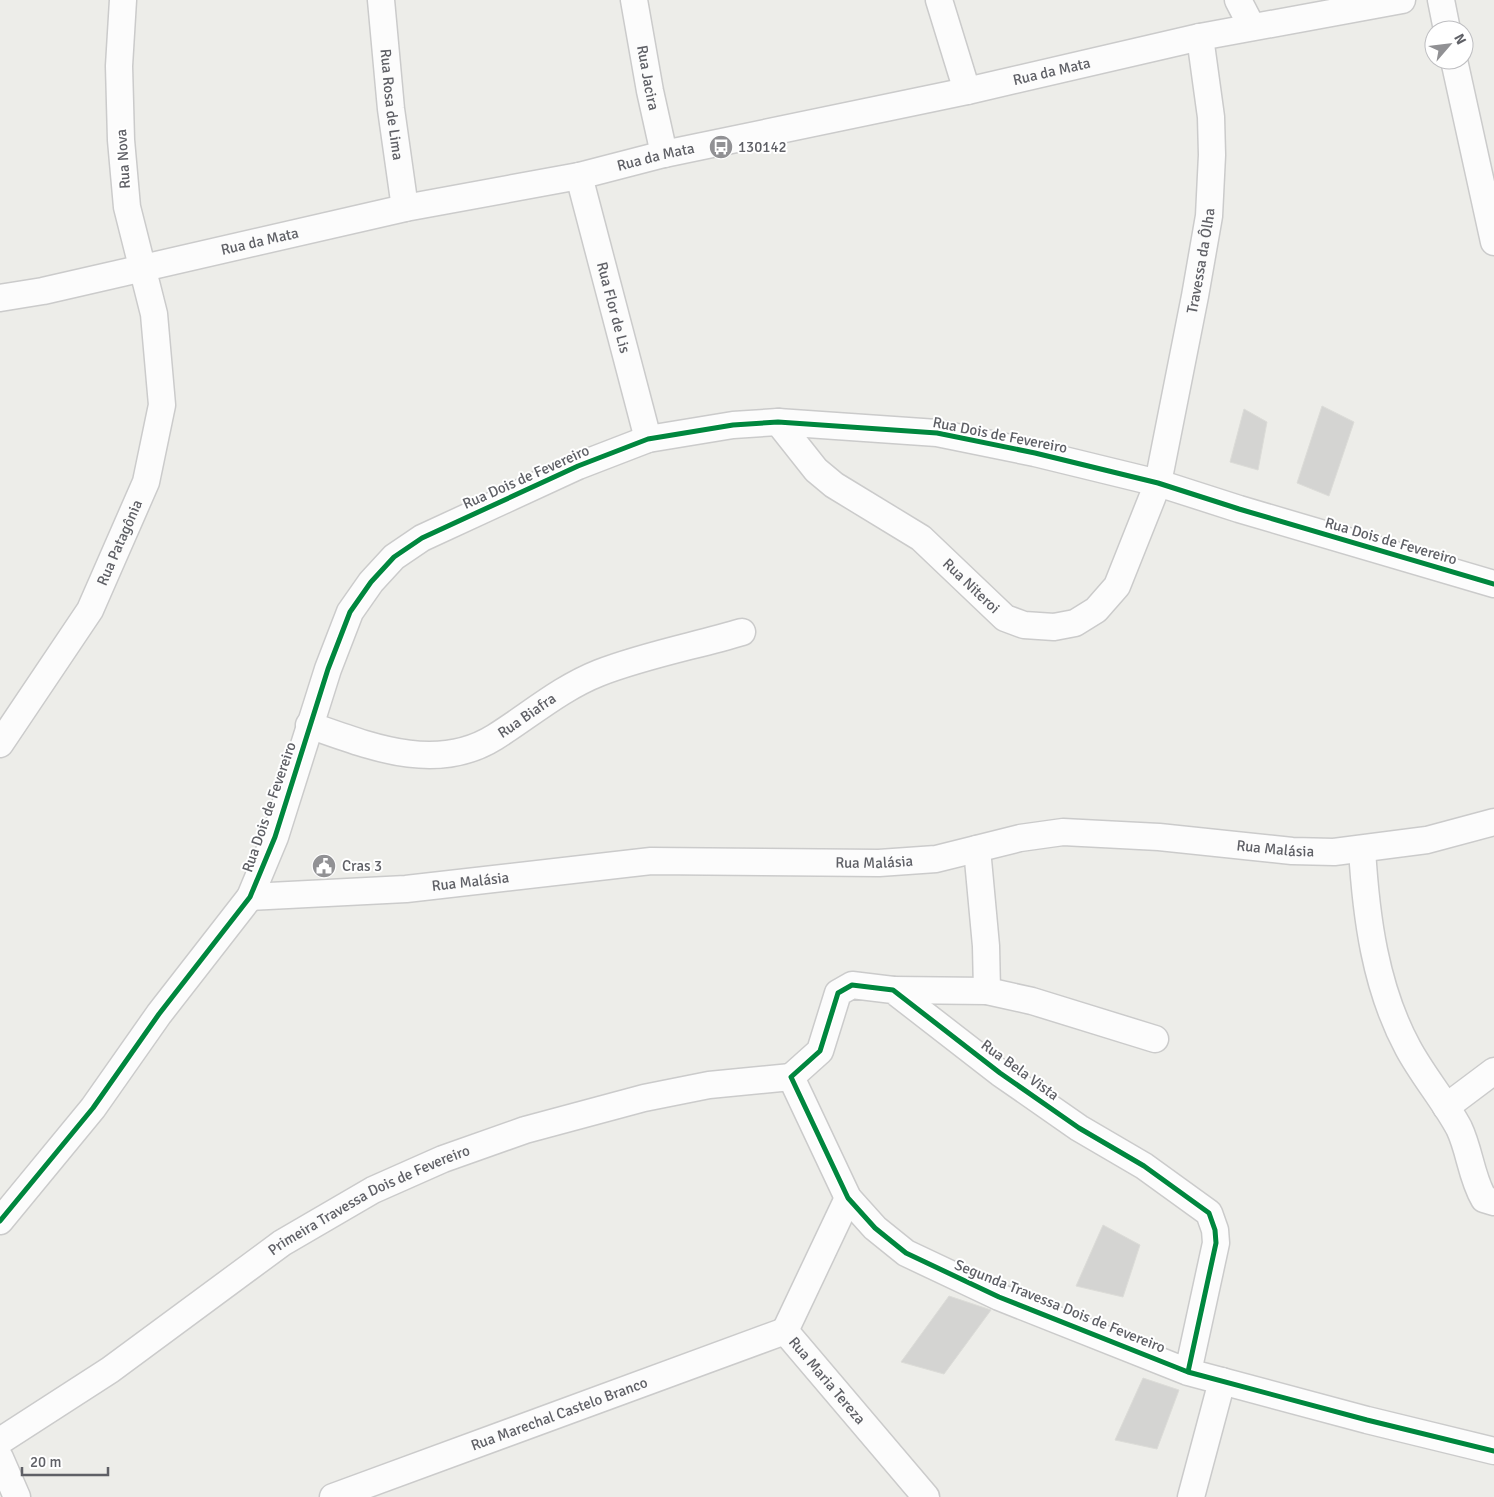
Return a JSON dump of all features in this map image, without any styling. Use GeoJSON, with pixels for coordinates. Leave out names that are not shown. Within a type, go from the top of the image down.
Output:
{"type":"FeatureCollection","features":[{"type":"Feature","properties":{"kind":"street","name":"Rua Nova"},"geometry":{"type":"LineString","coordinates":[[124,0],[119,66],[121,140],[126,207],[154,314]]}},
{"type":"Feature","properties":{"kind":"street","name":"Rua Rosa de Lima"},"geometry":{"type":"LineString","coordinates":[[381,0],[391,109],[405,208]]}},
{"type":"Feature","properties":{"kind":"street","name":"Rua Jacira"},"geometry":{"type":"LineString","coordinates":[[634,0],[650,91],[664,154]]}},
{"type":"Feature","properties":{"kind":"street"},"geometry":{"type":"LineString","coordinates":[[939,0],[967,91]]}},
{"type":"Feature","properties":{"kind":"street"},"geometry":{"type":"LineString","coordinates":[[1238,0],[1252,27]]}},
{"type":"Feature","properties":{"kind":"street","name":"Rua da Mata"},"geometry":{"type":"LineString","coordinates":[[0,298],[43,291],[405,208],[579,176],[664,154],[967,91],[1200,37],[1402,0]]}},
{"type":"Feature","properties":{"kind":"street"},"geometry":{"type":"LineString","coordinates":[[1441,0],[1445,20]]}},
{"type":"Feature","properties":{"kind":"street","name":"Travessa da Ôlha"},"geometry":{"type":"LineString","coordinates":[[1158,483],[1209,216],[1212,155],[1211,117],[1200,37]]}},
{"type":"Feature","properties":{"kind":"street"},"geometry":{"type":"LineString","coordinates":[[1456,70],[1494,242]]}},
{"type":"Feature","properties":{"kind":"street","name":"Rua Flor de Lis"},"geometry":{"type":"LineString","coordinates":[[579,176],[648,439]]}},
{"type":"Feature","properties":{"kind":"street","name":"Rua Patagônia"},"geometry":{"type":"LineString","coordinates":[[0,744],[90,610],[146,482],[162,405],[154,314]]}},
{"type":"Feature","properties":{"kind":"street","name":"Rua Dois de Fevereiro"},"geometry":{"type":"LineString","coordinates":[[0,1221],[93,1108],[159,1014],[250,897],[275,837],[328,669],[350,612],[371,582],[394,557],[422,538],[534,486],[648,439],[733,424],[778,422],[937,433],[1035,453],[1158,483],[1239,509],[1494,584]]}},
{"type":"Feature","properties":{"kind":"street","name":"Rua Niteroi"},"geometry":{"type":"LineString","coordinates":[[778,422],[816,470],[834,485],[920,538],[1005,618],[1024,625],[1054,628],[1075,624],[1096,610],[1117,586],[1158,483]]}},
{"type":"Feature","properties":{"kind":"street","name":"Rua Biafra"},"geometry":{"type":"LineString","coordinates":[[309,726],[382,750],[409,755],[437,755],[461,751],[495,737],[531,711],[598,673],[742,632]]}},
{"type":"Feature","properties":{"kind":"street","name":"Rua Malásia"},"geometry":{"type":"LineString","coordinates":[[250,897],[406,889],[651,861],[879,863],[936,859],[1020,838],[1063,832],[1159,837],[1292,851],[1334,852],[1427,840],[1494,822]]}},
{"type":"Feature","properties":{"kind":"street"},"geometry":{"type":"LineString","coordinates":[[977,849],[986,946],[987,991]]}},
{"type":"Feature","properties":{"kind":"street"},"geometry":{"type":"LineString","coordinates":[[1362,849],[1370,931],[1387,998],[1406,1046],[1446,1107],[1464,1139],[1476,1185],[1484,1199],[1494,1202]]}},
{"type":"Feature","properties":{"kind":"street"},"geometry":{"type":"LineString","coordinates":[[791,1077],[820,1050],[838,993],[852,985],[893,990],[987,991],[1032,1001],[1155,1039]]}},
{"type":"Feature","properties":{"kind":"street","name":"Rua Bela Vista"},"geometry":{"type":"LineString","coordinates":[[893,990],[1000,1073],[1079,1128],[1144,1166],[1209,1213],[1213,1219],[1216,1243],[1188,1372]]}},
{"type":"Feature","properties":{"kind":"street"},"geometry":{"type":"LineString","coordinates":[[1446,1107],[1494,1071]]}},
{"type":"Feature","properties":{"kind":"street","name":"Segunda Travessa Dois de Fevereiro"},"geometry":{"type":"LineString","coordinates":[[791,1077],[848,1198],[875,1228],[906,1253],[998,1297],[1188,1372],[1367,1420],[1494,1451]]}},
{"type":"Feature","properties":{"kind":"street","name":"Primeira Travessa Dois de Fevereiro"},"geometry":{"type":"LineString","coordinates":[[0,1441],[110,1370],[282,1243],[373,1190],[443,1159],[525,1130],[662,1094],[709,1085],[791,1077]]}},
{"type":"Feature","properties":{"kind":"street","name":"Rua Maria Tereza"},"geometry":{"type":"LineString","coordinates":[[848,1198],[785,1331],[926,1497]]}},
{"type":"Feature","properties":{"kind":"street","name":"Rua Marechal Castelo Branco"},"geometry":{"type":"LineString","coordinates":[[334,1497],[785,1331]]}},
{"type":"Feature","properties":{"kind":"street"},"geometry":{"type":"LineString","coordinates":[[1192,1497],[1222,1382]]}},
{"type":"Feature","properties":{"kind":"street"},"geometry":{"type":"LineString","coordinates":[[0,1458],[17,1497]]}},
{"type":"Feature","properties":{"kind":"building"},"geometry":{"type":"Polygon","coordinates":[[[1322,406],[1354,422],[1329,496],[1297,483],[1322,406]]]}},
{"type":"Feature","properties":{"kind":"building"},"geometry":{"type":"Polygon","coordinates":[[[1244,409],[1267,422],[1258,470],[1230,462],[1244,409]]]}},
{"type":"Feature","properties":{"kind":"building"},"geometry":{"type":"Polygon","coordinates":[[[1103,1225],[1140,1245],[1123,1297],[1076,1286],[1103,1225]]]}},
{"type":"Feature","properties":{"kind":"building"},"geometry":{"type":"Polygon","coordinates":[[[949,1296],[991,1310],[944,1374],[901,1362],[949,1296]]]}},
{"type":"Feature","properties":{"kind":"building"},"geometry":{"type":"Polygon","coordinates":[[[1143,1378],[1179,1390],[1157,1449],[1115,1440],[1143,1378]]]}},
{"type":"Feature","properties":{"kind":"cycle path"},"geometry":{"type":"LineString","coordinates":[[0,1221],[93,1108],[159,1014],[250,897],[275,837],[328,669],[350,612],[371,582],[394,557],[422,538],[578,466],[648,439],[733,425],[778,422],[937,433],[1035,453],[1158,483],[1239,509],[1494,584]]}},
{"type":"Feature","properties":{"kind":"cycle path"},"geometry":{"type":"LineString","coordinates":[[1188,1372],[1216,1243],[1215,1230],[1209,1213],[1144,1166],[1079,1128],[1000,1073],[893,990],[852,985],[838,993],[820,1051],[791,1077],[848,1198],[875,1228],[906,1253],[999,1297],[1188,1372],[1367,1420],[1494,1451]]}},
{"type":"Feature","properties":{"kind":"place","name":"130142"},"geometry":{"type":"Point","coordinates":[721,147]}},
{"type":"Feature","properties":{"kind":"place","name":"Cras 3"},"geometry":{"type":"Point","coordinates":[324,866]}}]}
